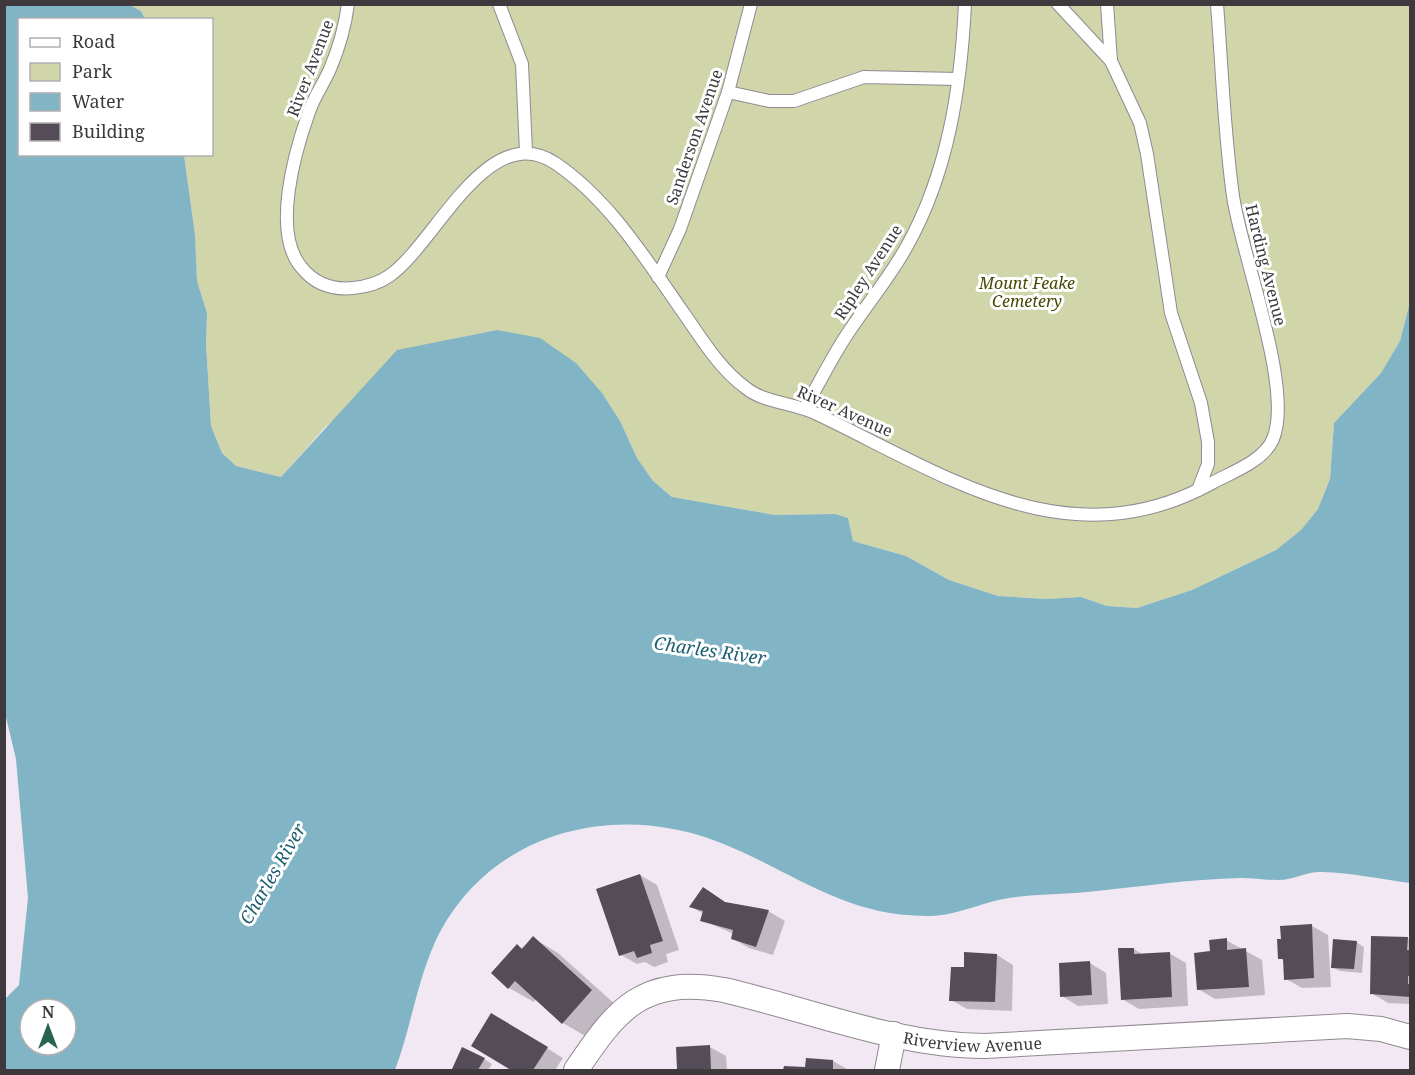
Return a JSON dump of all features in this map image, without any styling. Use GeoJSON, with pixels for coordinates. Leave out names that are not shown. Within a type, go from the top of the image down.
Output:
{"type":"FeatureCollection","features":[{"type":"Feature","properties":{"kind":"street","name":"Riverview Avenue"},"geometry":{"type":"LineString","coordinates":[[576,1071],[602,1031],[621,1011],[645,996],[675,988],[707,987],[724,990],[933,1043],[967,1046],[1347,1026],[1381,1029],[1410,1037]]}},
{"type":"Feature","properties":{"kind":"street"},"geometry":{"type":"LineString","coordinates":[[887,1071],[894,1034]]}},
{"type":"Feature","properties":{"kind":"lane","name":"River Avenue"},"geometry":{"type":"LineString","coordinates":[[348,4],[345,29],[330,69],[309,110],[288,198],[287,234],[298,265],[316,281],[338,290],[362,287],[388,277],[421,244],[485,169],[505,157],[526,152],[549,159],[573,177],[629,236],[713,356],[751,393],[805,408],[964,486],[1023,508],[1069,515],[1107,516],[1138,511],[1198,490]]}},
{"type":"Feature","properties":{"kind":"lane"},"geometry":{"type":"LineString","coordinates":[[499,4],[522,64],[526,152]]}},
{"type":"Feature","properties":{"kind":"lane","name":"Sanderson Avenue"},"geometry":{"type":"LineString","coordinates":[[658,277],[680,229],[728,92],[751,4]]}},
{"type":"Feature","properties":{"kind":"lane","name":"Ripley Avenue"},"geometry":{"type":"LineString","coordinates":[[805,408],[841,343],[907,246],[928,201],[945,150],[958,79],[965,4]]}},
{"type":"Feature","properties":{"kind":"lane"},"geometry":{"type":"LineString","coordinates":[[1058,4],[1111,61],[1140,123],[1147,154],[1171,313],[1201,403],[1208,442],[1208,464],[1198,490]]}},
{"type":"Feature","properties":{"kind":"lane"},"geometry":{"type":"LineString","coordinates":[[1107,4],[1111,61]]}},
{"type":"Feature","properties":{"kind":"lane","name":"Harding Avenue"},"geometry":{"type":"LineString","coordinates":[[1198,490],[1263,455],[1274,438],[1278,404],[1274,368],[1233,202],[1217,4]]}},
{"type":"Feature","properties":{"kind":"lane"},"geometry":{"type":"LineString","coordinates":[[728,92],[769,101],[794,101],[864,77],[958,79]]}},
{"type":"Feature","properties":{"kind":"green space","name":"Mount Feake Cemetery"},"geometry":{"type":"Polygon","coordinates":[[[130,5],[1410,5],[1410,302],[1400,341],[1381,373],[1334,423],[1330,479],[1318,509],[1301,530],[1276,550],[1192,590],[1137,608],[1107,606],[1081,597],[1045,599],[998,596],[949,580],[906,556],[853,541],[848,518],[835,514],[775,515],[672,497],[653,481],[637,458],[620,421],[602,393],[497,330],[449,340],[326,426],[281,477],[236,466],[222,453],[211,426],[206,344],[207,313],[197,281],[195,235],[184,156],[213,156],[213,18],[144,18],[141,11],[130,5]]]}},
{"type":"Feature","properties":{"kind":"water","name":"Charles River"},"geometry":{"type":"Polygon","coordinates":[[[5,4],[130,5],[141,11],[144,18],[18,18],[18,156],[184,156],[195,235],[197,281],[207,313],[206,344],[211,426],[222,453],[236,466],[281,477],[397,350],[497,330],[540,338],[576,363],[602,393],[620,421],[637,458],[653,481],[672,497],[775,515],[835,514],[848,518],[853,541],[906,556],[949,580],[998,596],[1045,599],[1081,597],[1107,606],[1137,608],[1192,590],[1276,550],[1301,530],[1318,509],[1330,479],[1334,423],[1381,373],[1400,341],[1410,302],[1410,883],[1316,872],[1282,880],[1222,879],[1025,896],[930,916],[873,910],[848,902],[726,845],[687,832],[646,825],[606,825],[566,832],[529,846],[495,867],[465,895],[441,930],[426,964],[395,1070],[5,1070],[5,999],[19,985],[28,898],[16,759],[4,709],[5,4]]]}},
{"type":"Feature","properties":{"kind":"building"},"geometry":{"type":"Polygon","coordinates":[[[640,874],[663,941],[650,945],[652,953],[637,958],[634,951],[619,956],[596,889],[640,874]]]}},
{"type":"Feature","properties":{"kind":"building"},"geometry":{"type":"Polygon","coordinates":[[[703,887],[725,902],[769,910],[756,947],[731,939],[733,930],[700,921],[703,911],[689,907],[703,887]]]}},
{"type":"Feature","properties":{"kind":"building"},"geometry":{"type":"Polygon","coordinates":[[[1312,924],[1314,978],[1284,980],[1283,959],[1278,959],[1277,939],[1281,939],[1280,926],[1312,924]]]}},
{"type":"Feature","properties":{"kind":"building"},"geometry":{"type":"Polygon","coordinates":[[[533,936],[592,990],[562,1024],[515,981],[508,989],[491,973],[517,944],[522,949],[533,936]]]}},
{"type":"Feature","properties":{"kind":"building"},"geometry":{"type":"Polygon","coordinates":[[[1371,936],[1408,937],[1410,997],[1370,994],[1371,936]]]}},
{"type":"Feature","properties":{"kind":"building"},"geometry":{"type":"Polygon","coordinates":[[[1227,938],[1227,950],[1246,948],[1249,987],[1197,990],[1194,953],[1210,951],[1209,940],[1227,938]]]}},
{"type":"Feature","properties":{"kind":"building"},"geometry":{"type":"Polygon","coordinates":[[[1333,939],[1357,941],[1354,969],[1331,968],[1333,939]]]}},
{"type":"Feature","properties":{"kind":"building"},"geometry":{"type":"Polygon","coordinates":[[[1118,948],[1134,948],[1134,954],[1170,952],[1172,997],[1121,1000],[1118,948]]]}},
{"type":"Feature","properties":{"kind":"building"},"geometry":{"type":"Polygon","coordinates":[[[964,952],[997,954],[995,1002],[949,1001],[951,967],[964,967],[964,952]]]}},
{"type":"Feature","properties":{"kind":"building"},"geometry":{"type":"Polygon","coordinates":[[[1090,961],[1092,995],[1060,997],[1059,963],[1090,961]]]}},
{"type":"Feature","properties":{"kind":"building"},"geometry":{"type":"Polygon","coordinates":[[[491,1013],[548,1047],[533,1070],[511,1070],[471,1046],[491,1013]]]}},
{"type":"Feature","properties":{"kind":"building"},"geometry":{"type":"Polygon","coordinates":[[[710,1045],[711,1070],[677,1070],[676,1047],[710,1045]]]}},
{"type":"Feature","properties":{"kind":"building"},"geometry":{"type":"Polygon","coordinates":[[[462,1047],[485,1058],[478,1070],[452,1069],[462,1047]]]}},
{"type":"Feature","properties":{"kind":"building"},"geometry":{"type":"Polygon","coordinates":[[[806,1058],[833,1060],[833,1070],[783,1070],[784,1066],[805,1067],[806,1058]]]}}]}
